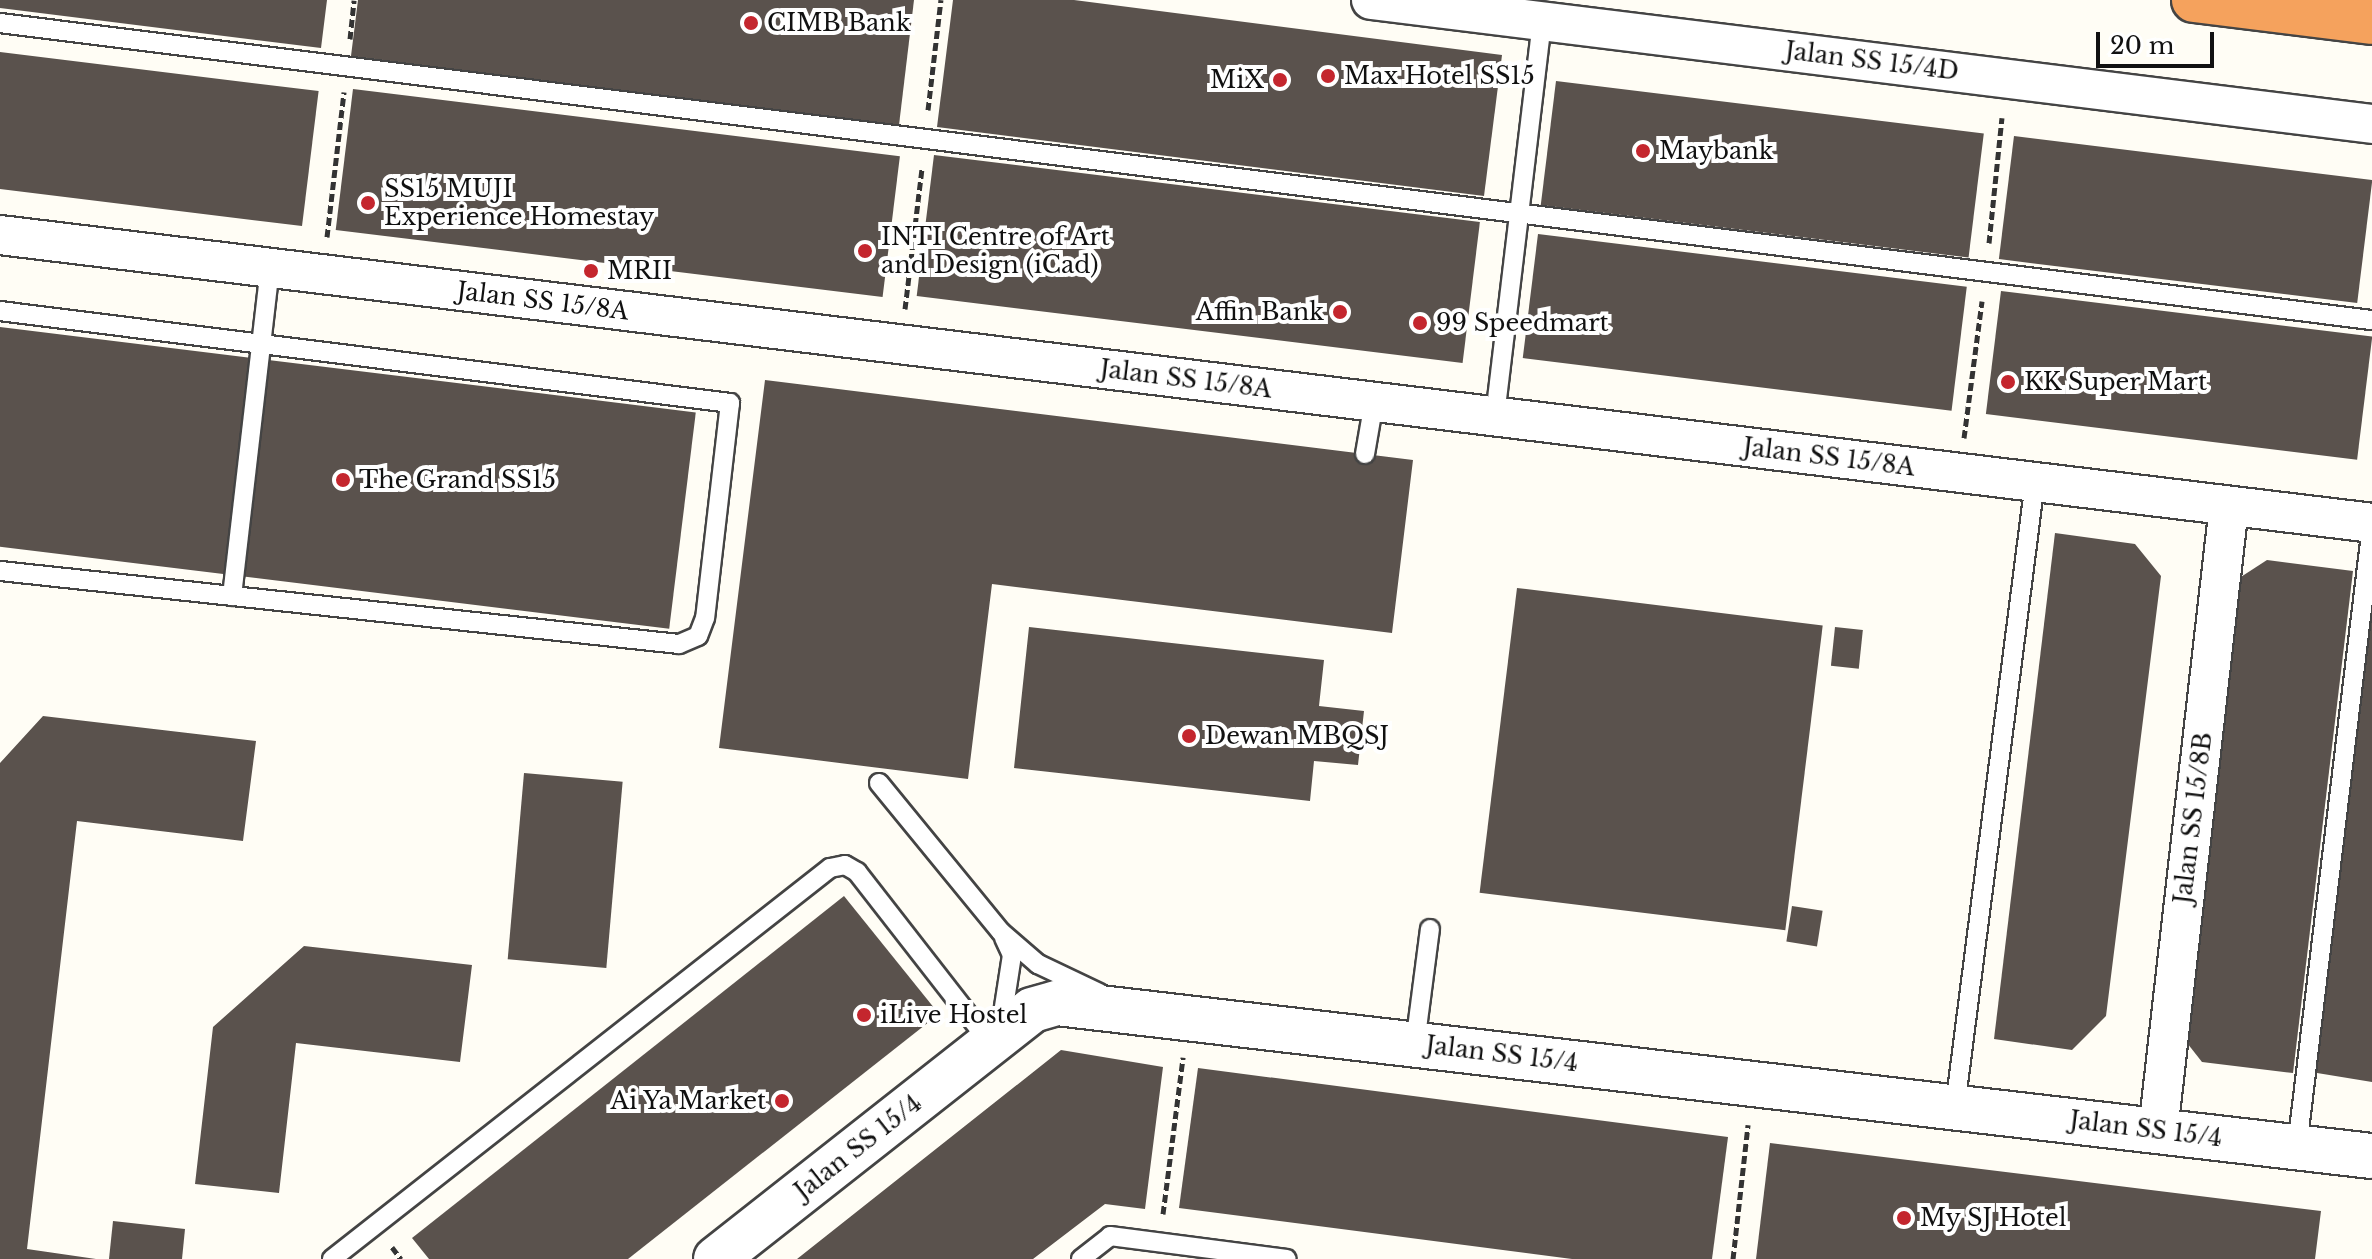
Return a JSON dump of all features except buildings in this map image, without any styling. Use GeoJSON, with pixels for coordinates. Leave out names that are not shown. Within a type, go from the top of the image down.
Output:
{"type":"FeatureCollection","features":[{"type":"Feature","properties":{"kind":"highway"},"geometry":{"type":"LineString","coordinates":[[2194,0],[2372,22]]}},
{"type":"Feature","properties":{"kind":"street","name":"Jalan SS 15/4D"},"geometry":{"type":"LineString","coordinates":[[1371,0],[1544,10],[2372,124]]}},
{"type":"Feature","properties":{"kind":"street","name":"Jalan SS 15/8A"},"geometry":{"type":"LineString","coordinates":[[0,235],[2372,524]]}},
{"type":"Feature","properties":{"kind":"street","name":"Jalan SS 15/8B"},"geometry":{"type":"LineString","coordinates":[[2158,1131],[2229,506]]}},
{"type":"Feature","properties":{"kind":"street","name":"Jalan SS 15/4"},"geometry":{"type":"LineString","coordinates":[[716,1259],[1032,1010],[1057,1003],[2372,1156]]}},
{"type":"Feature","properties":{"kind":"lane"},"geometry":{"type":"LineString","coordinates":[[1495,416],[1544,10]]}},
{"type":"Feature","properties":{"kind":"lane"},"geometry":{"type":"LineString","coordinates":[[0,23],[2372,320]]}},
{"type":"Feature","properties":{"kind":"lane"},"geometry":{"type":"LineString","coordinates":[[232,596],[270,268]]}},
{"type":"Feature","properties":{"kind":"lane"},"geometry":{"type":"LineString","coordinates":[[0,311],[730,403],[705,618],[698,636],[679,644],[0,571]]}},
{"type":"Feature","properties":{"kind":"lane"},"geometry":{"type":"LineString","coordinates":[[1365,454],[1374,402]]}},
{"type":"Feature","properties":{"kind":"lane"},"geometry":{"type":"LineString","coordinates":[[1955,1107],[2035,482]]}},
{"type":"Feature","properties":{"kind":"lane"},"geometry":{"type":"LineString","coordinates":[[2297,1147],[2372,524]]}},
{"type":"Feature","properties":{"kind":"lane"},"geometry":{"type":"LineString","coordinates":[[879,783],[1001,932],[1038,964],[1133,1011]]}},
{"type":"Feature","properties":{"kind":"lane"},"geometry":{"type":"LineString","coordinates":[[332,1259],[830,868],[845,865],[857,872],[993,1040]]}},
{"type":"Feature","properties":{"kind":"lane"},"geometry":{"type":"LineString","coordinates":[[1415,1044],[1430,929]]}},
{"type":"Feature","properties":{"kind":"lane"},"geometry":{"type":"LineString","coordinates":[[993,1040],[1012,955],[1001,932]]}},
{"type":"Feature","properties":{"kind":"lane"},"geometry":{"type":"LineString","coordinates":[[1081,1259],[1110,1236],[1287,1259]]}},
{"type":"Feature","properties":{"kind":"path"},"geometry":{"type":"LineString","coordinates":[[323,274],[354,0]]}},
{"type":"Feature","properties":{"kind":"path"},"geometry":{"type":"LineString","coordinates":[[901,345],[941,0]]}},
{"type":"Feature","properties":{"kind":"path"},"geometry":{"type":"LineString","coordinates":[[1159,1242],[1184,1046],[1205,1019]]}},
{"type":"Feature","properties":{"kind":"path"},"geometry":{"type":"LineString","coordinates":[[1733,1259],[1753,1083]]}},
{"type":"Feature","properties":{"kind":"place","name":"CIMB Bank"},"geometry":{"type":"Point","coordinates":[751,23]}},
{"type":"Feature","properties":{"kind":"place","name":"Max Hotel SS15"},"geometry":{"type":"Point","coordinates":[1328,76]}},
{"type":"Feature","properties":{"kind":"place","name":"MiX"},"geometry":{"type":"Point","coordinates":[1280,80]}},
{"type":"Feature","properties":{"kind":"place","name":"Maybank"},"geometry":{"type":"Point","coordinates":[1643,151]}},
{"type":"Feature","properties":{"kind":"place","name":"SS15 MUJI Experience Homestay"},"geometry":{"type":"Point","coordinates":[368,203]}},
{"type":"Feature","properties":{"kind":"place","name":"INTI Centre of Art and Design (iCad)"},"geometry":{"type":"Point","coordinates":[865,251]}},
{"type":"Feature","properties":{"kind":"place","name":"MRII"},"geometry":{"type":"Point","coordinates":[591,271]}},
{"type":"Feature","properties":{"kind":"place","name":"Affin Bank"},"geometry":{"type":"Point","coordinates":[1340,312]}},
{"type":"Feature","properties":{"kind":"place","name":"99 Speedmart"},"geometry":{"type":"Point","coordinates":[1420,323]}},
{"type":"Feature","properties":{"kind":"place","name":"KK Super Mart"},"geometry":{"type":"Point","coordinates":[2008,382]}},
{"type":"Feature","properties":{"kind":"place","name":"The Grand SS15"},"geometry":{"type":"Point","coordinates":[343,480]}},
{"type":"Feature","properties":{"kind":"place","name":"Dewan MBQSJ"},"geometry":{"type":"Point","coordinates":[1189,736]}},
{"type":"Feature","properties":{"kind":"place","name":"iLive Hostel"},"geometry":{"type":"Point","coordinates":[864,1015]}},
{"type":"Feature","properties":{"kind":"place","name":"Ai Ya Market"},"geometry":{"type":"Point","coordinates":[782,1101]}},
{"type":"Feature","properties":{"kind":"place","name":"My SJ Hotel"},"geometry":{"type":"Point","coordinates":[1904,1218]}}]}
